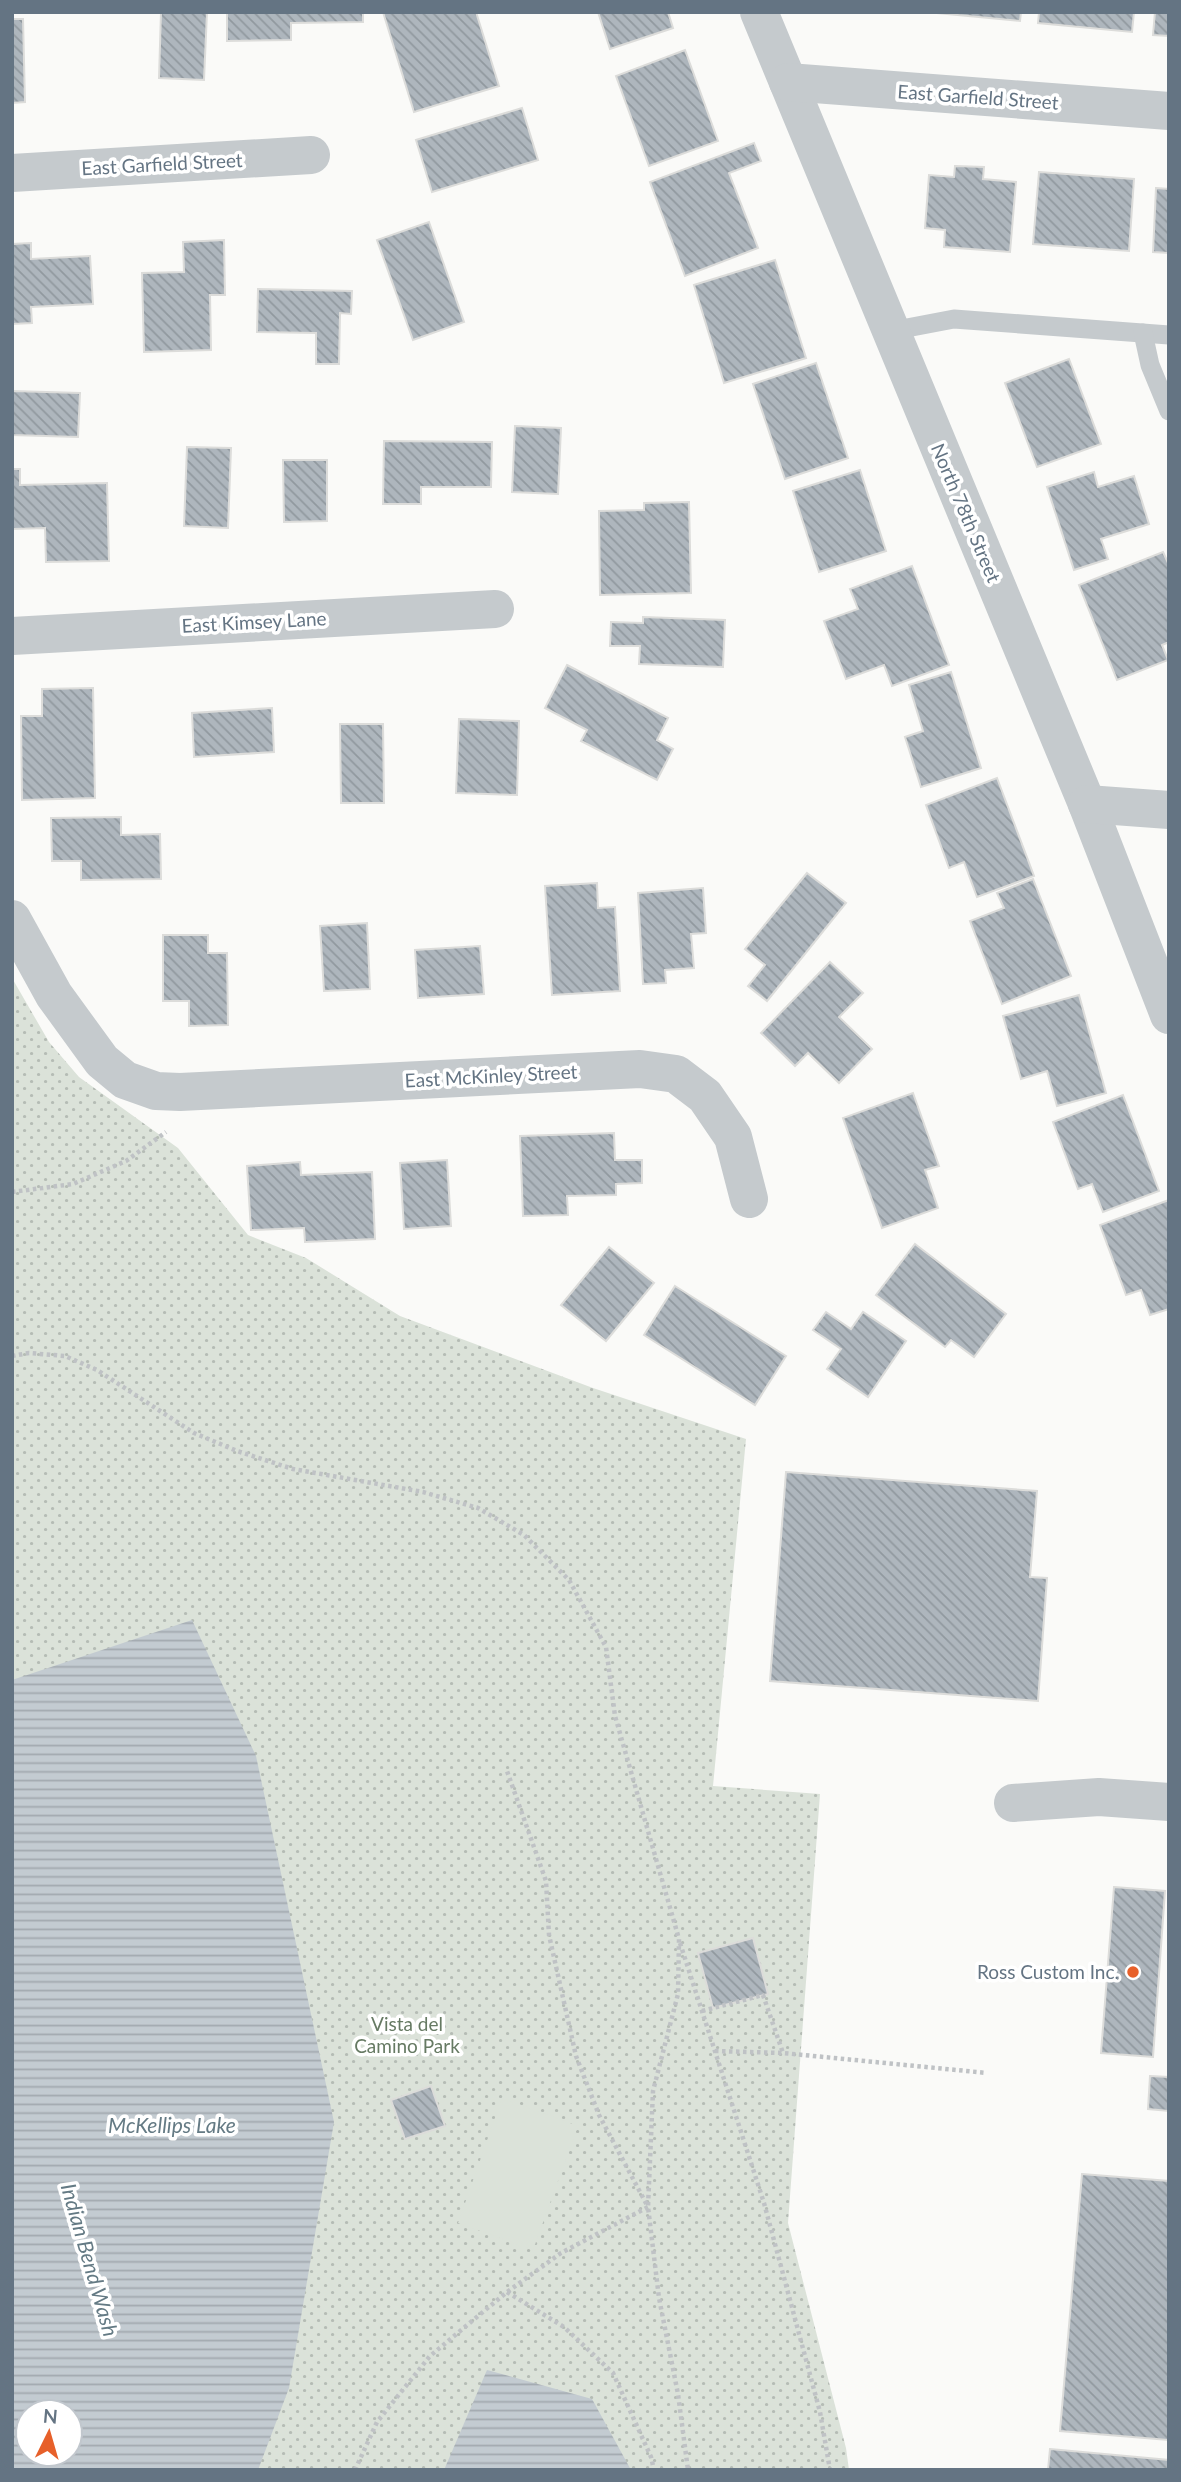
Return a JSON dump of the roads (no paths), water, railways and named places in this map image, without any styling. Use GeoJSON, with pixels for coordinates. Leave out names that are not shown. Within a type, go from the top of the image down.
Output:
{"type":"FeatureCollection","features":[{"type":"Feature","properties":{"kind":"street","name":"North 78th Street"},"geometry":{"type":"LineString","coordinates":[[759,12],[1087,804],[1169,1016]]}},
{"type":"Feature","properties":{"kind":"street","name":"East Garfield Street"},"geometry":{"type":"LineString","coordinates":[[788,82],[1169,111]]}},
{"type":"Feature","properties":{"kind":"street","name":"East Garfield Street"},"geometry":{"type":"LineString","coordinates":[[12,173],[311,155]]}},
{"type":"Feature","properties":{"kind":"street","name":"East Kimsey Lane"},"geometry":{"type":"LineString","coordinates":[[12,636],[495,609]]}},
{"type":"Feature","properties":{"kind":"street"},"geometry":{"type":"LineString","coordinates":[[1087,804],[1169,810]]}},
{"type":"Feature","properties":{"kind":"street","name":"East McKinley Street"},"geometry":{"type":"LineString","coordinates":[[12,919],[54,995],[102,1061],[125,1080],[156,1091],[640,1069],[676,1074],[705,1097],[733,1137],[749,1199]]}},
{"type":"Feature","properties":{"kind":"street"},"geometry":{"type":"LineString","coordinates":[[1013,1803],[1099,1797],[1169,1802]]}},
{"type":"Feature","properties":{"kind":"lane"},"geometry":{"type":"LineString","coordinates":[[891,331],[954,319],[1169,335]]}},
{"type":"Feature","properties":{"kind":"lane"},"geometry":{"type":"LineString","coordinates":[[1143,333],[1150,365],[1169,411]]}},
{"type":"Feature","properties":{"kind":"water","name":"McKellips Lake"},"geometry":{"type":"Polygon","coordinates":[[[192,1620],[256,1756],[334,2122],[289,2388],[258,2470],[12,2470],[12,1680],[192,1620]]]}},
{"type":"Feature","properties":{"kind":"water"},"geometry":{"type":"Polygon","coordinates":[[[487,2370],[592,2399],[631,2470],[444,2470],[487,2370]]]}},
{"type":"Feature","properties":{"kind":"place","name":"Ross Custom Inc."},"geometry":{"type":"Point","coordinates":[1133,1972]}},
{"type":"Feature","properties":{"kind":"park label","name":"Vista del Camino Park"},"geometry":{"type":"Point","coordinates":[407,2035]}},
{"type":"Feature","properties":{"kind":"water label","name":"Indian Bend Wash"},"geometry":{"type":"Point","coordinates":[89,2260]}}]}
